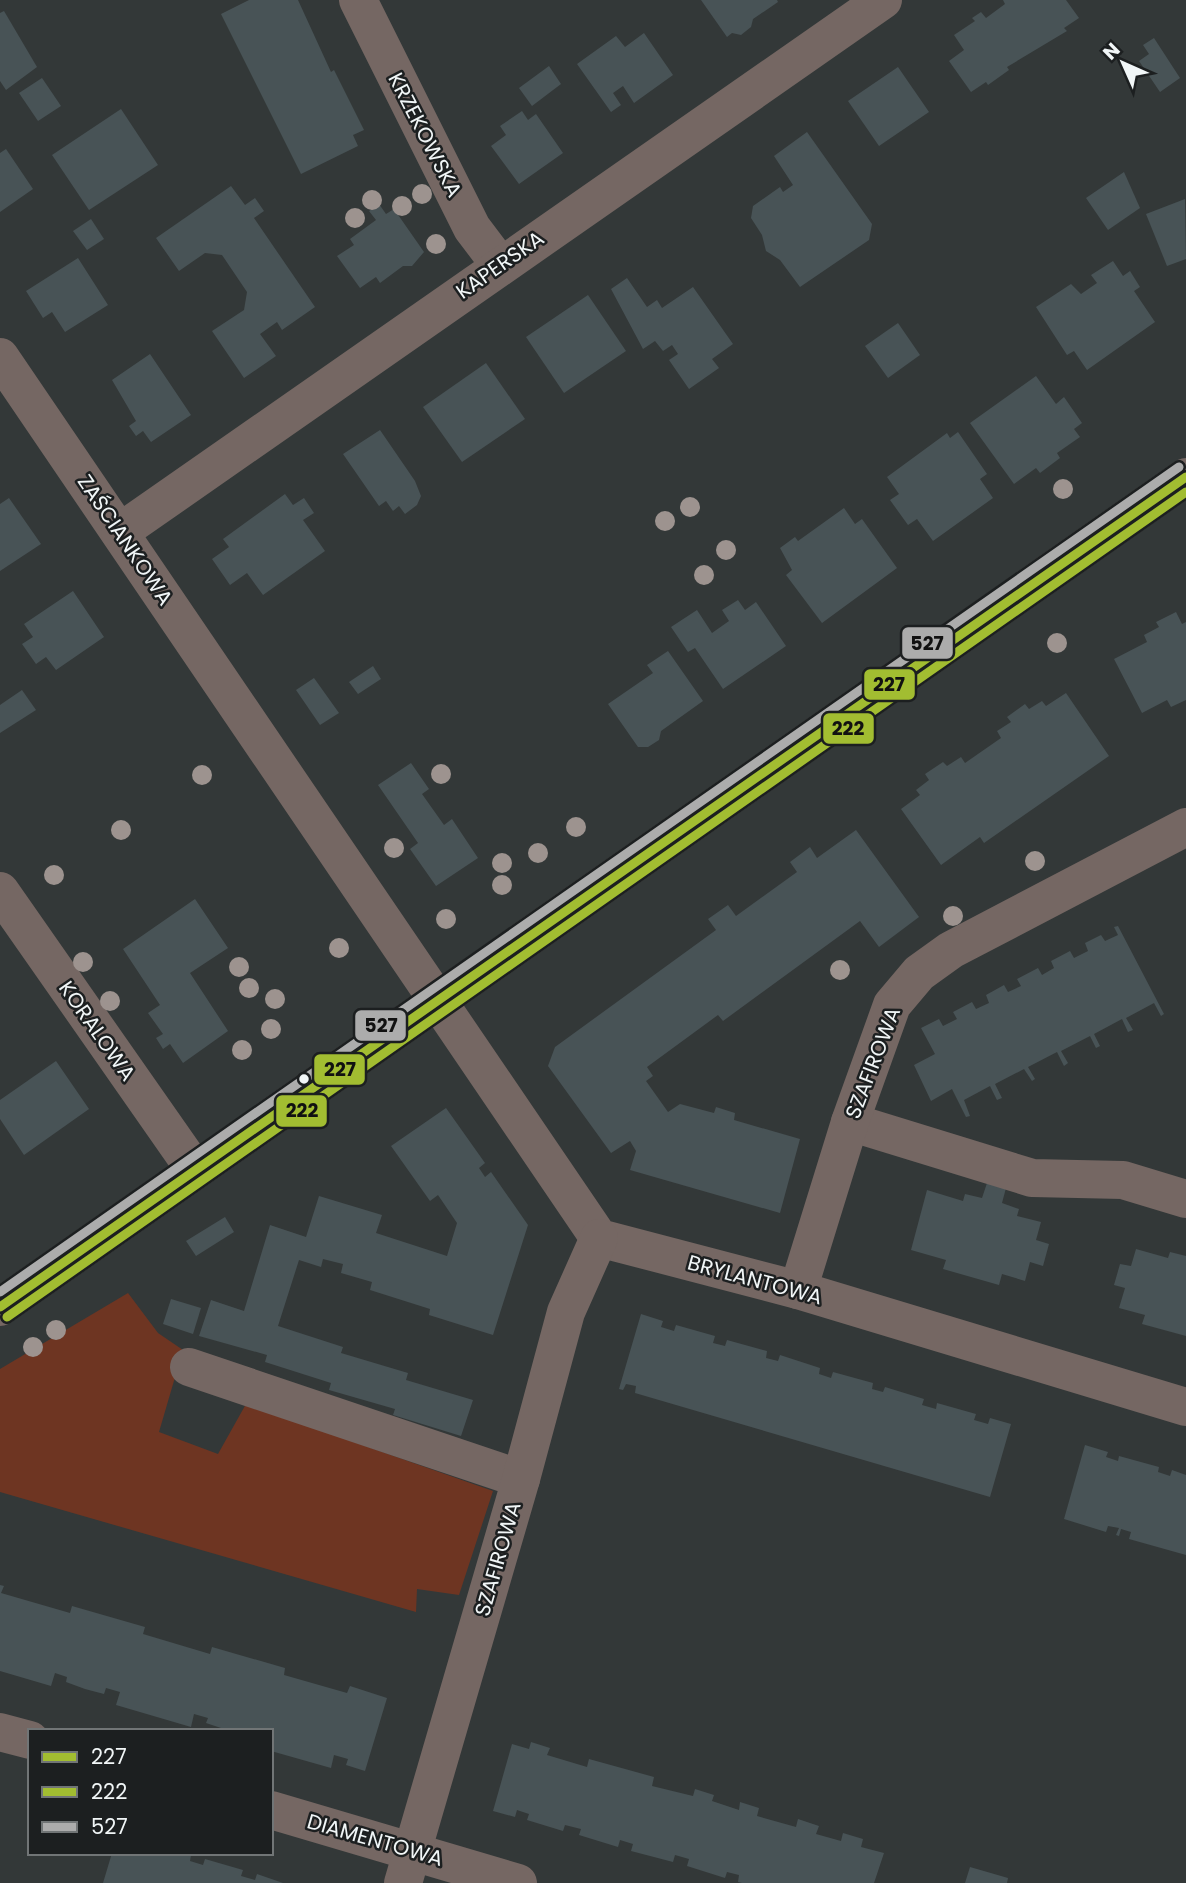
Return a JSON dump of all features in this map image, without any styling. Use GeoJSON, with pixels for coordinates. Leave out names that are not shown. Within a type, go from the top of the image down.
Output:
{"type":"FeatureCollection","features":[{"type":"Feature","properties":{"kind":"street","name":"KRZEKOWSKA"},"geometry":{"type":"LineString","coordinates":[[358,0],[472,228],[499,265]]}},
{"type":"Feature","properties":{"kind":"street","name":"KAPERSKA"},"geometry":{"type":"LineString","coordinates":[[120,532],[499,265],[883,0]]}},
{"type":"Feature","properties":{"kind":"street","name":"ZAŚCIANKOWA"},"geometry":{"type":"LineString","coordinates":[[0,357],[437,1001]]}},
{"type":"Feature","properties":{"kind":"street"},"geometry":{"type":"LineString","coordinates":[[0,1307],[1186,477]]}},
{"type":"Feature","properties":{"kind":"street","name":"SZAFIROWA"},"geometry":{"type":"LineString","coordinates":[[798,1290],[850,1122],[892,1005],[919,973],[951,950],[1186,827]]}},
{"type":"Feature","properties":{"kind":"street","name":"KORALOWA"},"geometry":{"type":"LineString","coordinates":[[0,891],[195,1170]]}},
{"type":"Feature","properties":{"kind":"street"},"geometry":{"type":"LineString","coordinates":[[437,1001],[599,1238]]}},
{"type":"Feature","properties":{"kind":"street"},"geometry":{"type":"LineString","coordinates":[[850,1122],[1032,1178],[1123,1180],[1186,1199]]}},
{"type":"Feature","properties":{"kind":"street","name":"SZAFIROWA"},"geometry":{"type":"LineString","coordinates":[[408,1867],[522,1479],[566,1312],[599,1238]]}},
{"type":"Feature","properties":{"kind":"street","name":"BRYLANTOWA"},"geometry":{"type":"LineString","coordinates":[[599,1238],[798,1290],[1186,1407]]}},
{"type":"Feature","properties":{"kind":"street"},"geometry":{"type":"LineString","coordinates":[[189,1367],[522,1479]]}},
{"type":"Feature","properties":{"kind":"street"},"geometry":{"type":"LineString","coordinates":[[0,1732],[28,1739]]}},
{"type":"Feature","properties":{"kind":"street","name":"DIAMENTOWA"},"geometry":{"type":"LineString","coordinates":[[273,1811],[408,1867],[518,1883]]}},
{"type":"Feature","properties":{"kind":"shaded area"},"geometry":{"type":"Polygon","coordinates":[[[128,1293],[158,1333],[183,1350],[159,1432],[218,1454],[246,1404],[493,1491],[459,1595],[417,1589],[416,1612],[0,1492],[0,1369],[128,1293]]]}},
{"type":"Feature","properties":{"kind":"building"},"geometry":{"type":"Polygon","coordinates":[[[249,0],[298,0],[331,72],[334,70],[364,130],[353,135],[358,146],[301,174],[221,14],[249,0]]]}},
{"type":"Feature","properties":{"kind":"building"},"geometry":{"type":"Polygon","coordinates":[[[701,0],[778,2],[753,19],[751,27],[741,35],[732,33],[727,37],[701,0]]]}},
{"type":"Feature","properties":{"kind":"building"},"geometry":{"type":"Polygon","coordinates":[[[1003,0],[1066,0],[1079,18],[1064,28],[1067,31],[1007,67],[1009,70],[988,85],[986,82],[971,92],[949,61],[964,50],[954,35],[975,21],[972,18],[981,12],[986,18],[1005,4],[1003,0]]]}},
{"type":"Feature","properties":{"kind":"building"},"geometry":{"type":"Polygon","coordinates":[[[4,11],[37,67],[6,90],[0,81],[0,13],[4,11]]]}},
{"type":"Feature","properties":{"kind":"building"},"geometry":{"type":"Polygon","coordinates":[[[644,33],[673,75],[634,103],[623,86],[613,93],[621,105],[611,112],[577,64],[616,36],[625,47],[644,33]]]}},
{"type":"Feature","properties":{"kind":"building"},"geometry":{"type":"Polygon","coordinates":[[[1154,38],[1180,78],[1160,92],[1139,61],[1149,54],[1143,45],[1154,38]]]}},
{"type":"Feature","properties":{"kind":"building"},"geometry":{"type":"Polygon","coordinates":[[[549,66],[561,84],[532,106],[519,88],[549,66]]]}},
{"type":"Feature","properties":{"kind":"building"},"geometry":{"type":"Polygon","coordinates":[[[898,67],[929,112],[879,146],[848,101],[898,67]]]}},
{"type":"Feature","properties":{"kind":"building"},"geometry":{"type":"Polygon","coordinates":[[[42,78],[61,106],[38,121],[19,93],[42,78]]]}},
{"type":"Feature","properties":{"kind":"building"},"geometry":{"type":"Polygon","coordinates":[[[121,109],[158,165],[89,210],[52,155],[121,109]]]}},
{"type":"Feature","properties":{"kind":"building"},"geometry":{"type":"Polygon","coordinates":[[[522,111],[528,120],[536,114],[563,153],[519,184],[491,146],[506,135],[500,126],[522,111]]]}},
{"type":"Feature","properties":{"kind":"building"},"geometry":{"type":"Polygon","coordinates":[[[807,132],[872,224],[869,240],[800,287],[780,260],[766,251],[762,235],[751,218],[753,206],[780,187],[783,192],[793,185],[774,156],[807,132]]]}},
{"type":"Feature","properties":{"kind":"building"},"geometry":{"type":"Polygon","coordinates":[[[6,149],[33,189],[0,212],[0,153],[6,149]]]}},
{"type":"Feature","properties":{"kind":"building"},"geometry":{"type":"Polygon","coordinates":[[[1124,172],[1140,208],[1108,230],[1086,198],[1124,172]]]}},
{"type":"Feature","properties":{"kind":"building"},"geometry":{"type":"Polygon","coordinates":[[[231,186],[245,205],[255,198],[264,211],[254,218],[315,307],[282,330],[277,322],[260,334],[276,356],[244,378],[212,331],[244,310],[247,292],[222,255],[205,253],[179,271],[156,238],[231,186]]]}},
{"type":"Feature","properties":{"kind":"building"},"geometry":{"type":"Polygon","coordinates":[[[1185,199],[1186,259],[1167,266],[1146,214],[1185,199]]]}},
{"type":"Feature","properties":{"kind":"building"},"geometry":{"type":"Polygon","coordinates":[[[379,204],[386,214],[394,209],[424,252],[412,266],[403,266],[380,283],[376,277],[360,288],[337,256],[354,245],[350,239],[376,220],[369,211],[379,204]]]}},
{"type":"Feature","properties":{"kind":"building"},"geometry":{"type":"Polygon","coordinates":[[[91,219],[104,239],[87,250],[73,231],[91,219]]]}},
{"type":"Feature","properties":{"kind":"building"},"geometry":{"type":"Polygon","coordinates":[[[78,258],[108,305],[65,332],[52,312],[43,318],[26,291],[78,258]]]}},
{"type":"Feature","properties":{"kind":"building"},"geometry":{"type":"Polygon","coordinates":[[[1113,261],[1123,276],[1130,271],[1140,287],[1134,291],[1155,322],[1087,370],[1074,351],[1067,355],[1036,307],[1071,284],[1081,294],[1097,283],[1091,275],[1113,261]]]}},
{"type":"Feature","properties":{"kind":"building"},"geometry":{"type":"Polygon","coordinates":[[[627,278],[647,307],[657,300],[662,308],[693,287],[733,344],[712,359],[719,368],[689,389],[669,360],[678,354],[672,345],[663,351],[655,341],[643,349],[611,289],[627,278]]]}},
{"type":"Feature","properties":{"kind":"building"},"geometry":{"type":"Polygon","coordinates":[[[588,295],[626,351],[564,393],[526,337],[588,295]]]}},
{"type":"Feature","properties":{"kind":"building"},"geometry":{"type":"Polygon","coordinates":[[[898,323],[920,355],[888,378],[865,346],[898,323]]]}},
{"type":"Feature","properties":{"kind":"building"},"geometry":{"type":"Polygon","coordinates":[[[150,354],[191,415],[151,442],[143,431],[136,436],[129,426],[136,421],[112,380],[150,354]]]}},
{"type":"Feature","properties":{"kind":"building"},"geometry":{"type":"Polygon","coordinates":[[[486,363],[525,419],[462,462],[423,407],[486,363]]]}},
{"type":"Feature","properties":{"kind":"building"},"geometry":{"type":"Polygon","coordinates":[[[1036,376],[1056,404],[1064,397],[1082,423],[1074,429],[1080,437],[1057,453],[1060,458],[1040,473],[1036,468],[1014,484],[970,423],[1036,376]]]}},
{"type":"Feature","properties":{"kind":"building"},"geometry":{"type":"Polygon","coordinates":[[[380,430],[415,481],[421,496],[417,505],[405,514],[399,506],[393,511],[386,501],[379,506],[343,454],[380,430]]]}},
{"type":"Feature","properties":{"kind":"building"},"geometry":{"type":"Polygon","coordinates":[[[958,432],[987,474],[980,479],[993,498],[933,541],[917,519],[908,525],[890,500],[899,494],[887,477],[947,433],[950,438],[958,432]]]}},
{"type":"Feature","properties":{"kind":"building"},"geometry":{"type":"Polygon","coordinates":[[[285,494],[293,505],[304,498],[314,513],[303,520],[325,551],[263,595],[247,573],[230,585],[212,559],[229,547],[223,539],[285,494]]]}},
{"type":"Feature","properties":{"kind":"building"},"geometry":{"type":"Polygon","coordinates":[[[9,498],[41,544],[0,571],[0,504],[9,498]]]}},
{"type":"Feature","properties":{"kind":"building"},"geometry":{"type":"Polygon","coordinates":[[[844,508],[855,524],[862,519],[897,568],[822,623],[786,575],[792,570],[780,548],[795,537],[798,541],[844,508]]]}},
{"type":"Feature","properties":{"kind":"building"},"geometry":{"type":"Polygon","coordinates":[[[73,591],[104,637],[56,670],[46,657],[36,664],[22,644],[33,637],[24,624],[73,591]]]}},
{"type":"Feature","properties":{"kind":"building"},"geometry":{"type":"Polygon","coordinates":[[[738,600],[745,610],[756,602],[786,646],[723,689],[695,648],[688,652],[671,627],[697,610],[712,633],[729,621],[722,610],[738,600]]]}},
{"type":"Feature","properties":{"kind":"building"},"geometry":{"type":"Polygon","coordinates":[[[1176,612],[1182,624],[1186,622],[1186,700],[1171,707],[1167,700],[1142,713],[1114,659],[1147,642],[1144,635],[1159,627],[1156,622],[1176,612]]]}},
{"type":"Feature","properties":{"kind":"building"},"geometry":{"type":"Polygon","coordinates":[[[668,651],[703,701],[661,731],[659,740],[648,747],[638,747],[608,704],[653,673],[647,665],[668,651]]]}},
{"type":"Feature","properties":{"kind":"building"},"geometry":{"type":"Polygon","coordinates":[[[373,666],[381,679],[358,694],[349,682],[373,666]]]}},
{"type":"Feature","properties":{"kind":"building"},"geometry":{"type":"Polygon","coordinates":[[[314,678],[339,713],[320,725],[296,690],[314,678]]]}},
{"type":"Feature","properties":{"kind":"building"},"geometry":{"type":"Polygon","coordinates":[[[22,690],[36,710],[0,733],[0,705],[22,690]]]}},
{"type":"Feature","properties":{"kind":"building"},"geometry":{"type":"Polygon","coordinates":[[[1066,693],[1109,756],[984,843],[980,837],[941,865],[901,809],[920,795],[916,790],[929,780],[925,774],[943,762],[947,766],[961,757],[965,763],[1001,738],[997,731],[1011,722],[1007,717],[1025,704],[1029,709],[1042,701],[1046,706],[1066,693]]]}},
{"type":"Feature","properties":{"kind":"building"},"geometry":{"type":"Polygon","coordinates":[[[411,763],[429,789],[422,794],[444,825],[452,819],[478,858],[436,886],[410,849],[418,843],[378,785],[411,763]]]}},
{"type":"Feature","properties":{"kind":"building"},"geometry":{"type":"Polygon","coordinates":[[[856,830],[919,917],[879,947],[860,921],[723,1021],[718,1015],[647,1067],[653,1076],[646,1081],[668,1112],[680,1104],[714,1113],[716,1107],[735,1113],[734,1120],[800,1139],[780,1213],[630,1170],[636,1151],[630,1141],[611,1153],[548,1066],[555,1047],[716,930],[708,919],[728,905],[736,916],[797,872],[790,862],[810,847],[817,858],[856,830]]]}},
{"type":"Feature","properties":{"kind":"building"},"geometry":{"type":"Polygon","coordinates":[[[195,899],[228,948],[190,973],[228,1031],[183,1063],[170,1044],[163,1049],[156,1038],[163,1034],[148,1013],[160,1005],[123,949],[195,899]]]}},
{"type":"Feature","properties":{"kind":"building"},"geometry":{"type":"Polygon","coordinates":[[[1118,926],[1164,1014],[1161,1016],[1154,1003],[1126,1018],[1133,1030],[1128,1032],[1122,1019],[1094,1034],[1100,1046],[1096,1048],[1090,1036],[1061,1051],[1068,1063],[1064,1066],[1057,1052],[1028,1067],[1035,1079],[1032,1081],[1024,1069],[995,1084],[1002,1098],[997,1100],[990,1086],[964,1100],[970,1116],[966,1117],[952,1089],[931,1101],[914,1065],[935,1054],[921,1028],[939,1019],[943,1026],[957,1019],[953,1012],[972,1002],[976,1009],[989,1003],[986,995],[1004,985],[1008,992],[1021,986],[1017,979],[1038,968],[1042,975],[1054,968],[1051,961],[1070,951],[1074,958],[1088,951],[1085,943],[1101,935],[1105,941],[1118,935],[1114,927],[1118,926]]]}},
{"type":"Feature","properties":{"kind":"building"},"geometry":{"type":"Polygon","coordinates":[[[56,1061],[89,1109],[24,1155],[0,1119],[0,1100],[56,1061]]]}},
{"type":"Feature","properties":{"kind":"building"},"geometry":{"type":"Polygon","coordinates":[[[446,1108],[485,1163],[479,1168],[485,1177],[491,1172],[528,1225],[493,1335],[429,1315],[430,1309],[370,1290],[372,1282],[341,1273],[343,1264],[323,1259],[321,1267],[299,1260],[278,1326],[343,1347],[341,1353],[408,1373],[406,1380],[473,1400],[461,1436],[393,1415],[395,1409],[329,1390],[331,1383],[265,1362],[267,1355],[199,1336],[211,1300],[244,1311],[270,1225],[306,1237],[319,1196],[382,1215],[376,1233],[447,1256],[457,1223],[438,1195],[430,1201],[391,1146],[446,1108]]]}},
{"type":"Feature","properties":{"kind":"building"},"geometry":{"type":"Polygon","coordinates":[[[987,1183],[1006,1188],[1002,1203],[1019,1209],[1017,1216],[1041,1222],[1036,1240],[1049,1244],[1043,1266],[1030,1262],[1025,1281],[1002,1274],[999,1285],[943,1269],[946,1260],[911,1250],[927,1190],[963,1201],[965,1194],[982,1198],[987,1183]]]}},
{"type":"Feature","properties":{"kind":"building"},"geometry":{"type":"Polygon","coordinates":[[[225,1217],[234,1232],[196,1256],[186,1241],[225,1217]]]}},
{"type":"Feature","properties":{"kind":"building"},"geometry":{"type":"Polygon","coordinates":[[[1136,1249],[1168,1258],[1170,1252],[1186,1256],[1186,1336],[1142,1324],[1145,1315],[1119,1308],[1125,1288],[1114,1285],[1120,1264],[1131,1266],[1136,1249]]]}},
{"type":"Feature","properties":{"kind":"building"},"geometry":{"type":"Polygon","coordinates":[[[171,1299],[201,1308],[193,1334],[163,1324],[171,1299]]]}},
{"type":"Feature","properties":{"kind":"building"},"geometry":{"type":"Polygon","coordinates":[[[641,1314],[663,1321],[661,1327],[674,1331],[676,1325],[715,1336],[713,1343],[725,1346],[727,1340],[767,1351],[766,1358],[778,1361],[780,1355],[820,1368],[819,1374],[831,1378],[833,1372],[873,1383],[872,1389],[883,1392],[885,1387],[924,1399],[922,1405],[936,1409],[937,1403],[976,1414],[974,1420],[988,1424],[990,1418],[1011,1424],[990,1497],[635,1393],[636,1386],[626,1384],[623,1390],[619,1389],[641,1314]]]}},
{"type":"Feature","properties":{"kind":"building"},"geometry":{"type":"Polygon","coordinates":[[[1085,1445],[1108,1452],[1106,1457],[1118,1461],[1119,1456],[1159,1467],[1158,1472],[1170,1476],[1172,1470],[1186,1475],[1186,1555],[1129,1539],[1131,1532],[1121,1529],[1119,1536],[1116,1535],[1119,1528],[1108,1526],[1106,1532],[1064,1519],[1085,1445]]]}},
{"type":"Feature","properties":{"kind":"building"},"geometry":{"type":"Polygon","coordinates":[[[0,1585],[4,1586],[1,1593],[70,1613],[72,1606],[145,1627],[143,1634],[210,1654],[212,1647],[285,1668],[284,1675],[347,1693],[350,1686],[387,1698],[365,1771],[346,1765],[348,1759],[334,1755],[331,1768],[273,1752],[273,1729],[224,1729],[206,1723],[208,1718],[194,1714],[191,1727],[116,1705],[120,1692],[106,1688],[104,1694],[85,1689],[66,1682],[67,1677],[55,1673],[51,1686],[0,1671],[0,1585]]]}},
{"type":"Feature","properties":{"kind":"building"},"geometry":{"type":"Polygon","coordinates":[[[531,1742],[550,1748],[547,1755],[587,1767],[589,1759],[654,1777],[652,1786],[693,1796],[695,1789],[714,1795],[712,1801],[739,1810],[740,1802],[759,1808],[757,1816],[796,1827],[798,1819],[819,1826],[816,1834],[841,1841],[843,1833],[863,1839],[861,1847],[884,1853],[874,1883],[742,1883],[738,1882],[739,1875],[727,1872],[725,1878],[687,1866],[689,1859],[675,1855],[673,1862],[631,1851],[633,1844],[620,1840],[618,1847],[579,1835],[581,1829],[565,1825],[563,1831],[527,1820],[529,1814],[517,1810],[515,1817],[493,1811],[512,1744],[529,1749],[531,1742]]]}},
{"type":"Feature","properties":{"kind":"building"},"geometry":{"type":"Polygon","coordinates":[[[111,1855],[191,1855],[190,1861],[203,1865],[205,1859],[243,1870],[241,1876],[255,1880],[257,1874],[283,1883],[103,1883],[111,1855]]]}},
{"type":"Feature","properties":{"kind":"building"},"geometry":{"type":"Polygon","coordinates":[[[970,1867],[1008,1878],[1007,1883],[965,1883],[970,1867]]]}},
{"type":"Feature","properties":{"kind":"transit line","name":"527"},"geometry":{"type":"LineString","coordinates":[[0,1292],[1179,467]]}},
{"type":"Feature","properties":{"kind":"transit line","name":"227"},"geometry":{"type":"LineString","coordinates":[[0,1307],[1186,477]]}},
{"type":"Feature","properties":{"kind":"transit line","name":"222"},"geometry":{"type":"LineString","coordinates":[[7,1317],[1186,492]]}}]}
